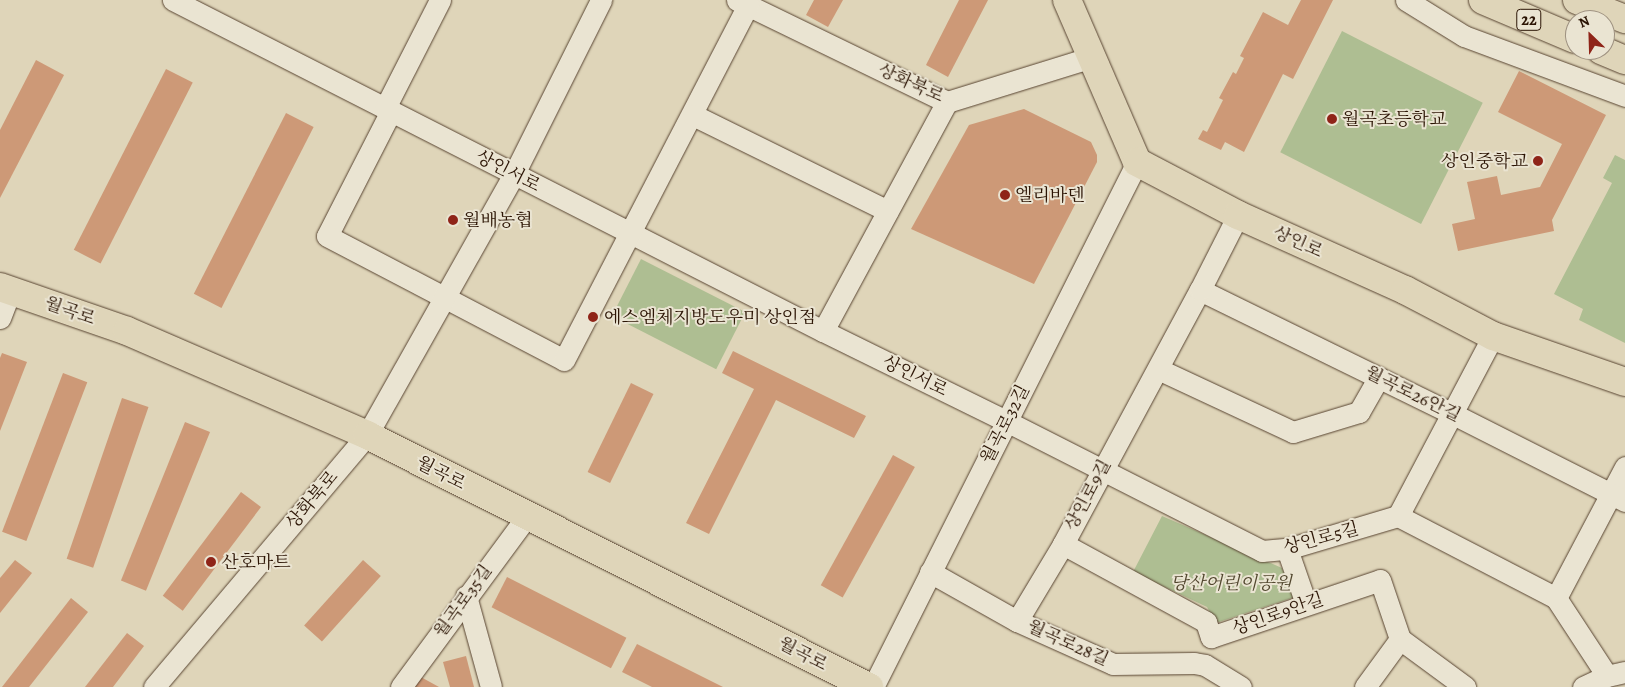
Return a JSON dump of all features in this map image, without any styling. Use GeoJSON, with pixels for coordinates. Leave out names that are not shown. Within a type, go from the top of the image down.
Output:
{"type":"FeatureCollection","features":[{"type":"Feature","properties":{"kind":"main road"},"geometry":{"type":"LineString","coordinates":[[1067,0],[1137,162]]}},
{"type":"Feature","properties":{"kind":"main road","name":"22"},"geometry":{"type":"LineString","coordinates":[[1483,0],[1565,35]]}},
{"type":"Feature","properties":{"kind":"main road"},"geometry":{"type":"LineString","coordinates":[[1577,0],[1625,18]]}},
{"type":"Feature","properties":{"kind":"main road","name":"상인로"},"geometry":{"type":"LineString","coordinates":[[1137,162],[1238,215],[1405,290],[1493,336],[1625,382]]}},
{"type":"Feature","properties":{"kind":"main road","name":"월곡로"},"geometry":{"type":"LineString","coordinates":[[5,289],[127,331],[366,435],[871,687]]}},
{"type":"Feature","properties":{"kind":"street","name":"상인서로"},"geometry":{"type":"LineString","coordinates":[[173,0],[823,332],[1006,421]]}},
{"type":"Feature","properties":{"kind":"street"},"geometry":{"type":"LineString","coordinates":[[440,0],[327,236],[446,296],[564,360],[632,234],[692,115],[743,3]]}},
{"type":"Feature","properties":{"kind":"street","name":"상화북로"},"geometry":{"type":"LineString","coordinates":[[154,687],[366,435],[514,174],[602,0]]}},
{"type":"Feature","properties":{"kind":"street"},"geometry":{"type":"LineString","coordinates":[[1406,0],[1464,36],[1625,96]]}},
{"type":"Feature","properties":{"kind":"street","name":"상화북로"},"geometry":{"type":"LineString","coordinates":[[743,3],[947,102],[1092,57]]}},
{"type":"Feature","properties":{"kind":"street"},"geometry":{"type":"LineString","coordinates":[[823,332],[947,102]]}},
{"type":"Feature","properties":{"kind":"street"},"geometry":{"type":"LineString","coordinates":[[692,115],[888,210]]}},
{"type":"Feature","properties":{"kind":"street","name":"월곡로32길"},"geometry":{"type":"LineString","coordinates":[[871,687],[1137,162]]}},
{"type":"Feature","properties":{"kind":"street","name":"상인로9길"},"geometry":{"type":"LineString","coordinates":[[1017,621],[1062,544],[1158,369],[1238,215]]}},
{"type":"Feature","properties":{"kind":"street"},"geometry":{"type":"LineString","coordinates":[[0,318],[5,289]]}},
{"type":"Feature","properties":{"kind":"street","name":"월곡로26안길"},"geometry":{"type":"LineString","coordinates":[[1200,290],[1453,414],[1618,498]]}},
{"type":"Feature","properties":{"kind":"street"},"geometry":{"type":"LineString","coordinates":[[1493,336],[1398,516],[1556,598],[1616,674],[1583,687]]}},
{"type":"Feature","properties":{"kind":"street"},"geometry":{"type":"LineString","coordinates":[[1158,369],[1293,432],[1359,412],[1379,378]]}},
{"type":"Feature","properties":{"kind":"street","name":"상인로5길"},"geometry":{"type":"LineString","coordinates":[[1006,421],[1101,471],[1262,551],[1287,549],[1398,516]]}},
{"type":"Feature","properties":{"kind":"street"},"geometry":{"type":"LineString","coordinates":[[1556,598],[1618,498],[1625,467]]}},
{"type":"Feature","properties":{"kind":"street","name":"월곡로35길"},"geometry":{"type":"LineString","coordinates":[[401,687],[466,596],[527,516]]}},
{"type":"Feature","properties":{"kind":"street","name":"상인로9안길"},"geometry":{"type":"LineString","coordinates":[[1062,544],[1206,622],[1211,638],[1380,580],[1400,639]]}},
{"type":"Feature","properties":{"kind":"street"},"geometry":{"type":"LineString","coordinates":[[1287,549],[1306,604]]}},
{"type":"Feature","properties":{"kind":"street","name":"월곡로28길"},"geometry":{"type":"LineString","coordinates":[[930,572],[1017,621],[1113,664],[1194,663],[1205,665],[1241,687]]}},
{"type":"Feature","properties":{"kind":"street"},"geometry":{"type":"LineString","coordinates":[[466,596],[491,687]]}},
{"type":"Feature","properties":{"kind":"street"},"geometry":{"type":"LineString","coordinates":[[1205,665],[1211,638]]}},
{"type":"Feature","properties":{"kind":"street"},"geometry":{"type":"LineString","coordinates":[[1365,687],[1400,639],[1465,687]]}},
{"type":"Feature","properties":{"kind":"green space"},"geometry":{"type":"Polygon","coordinates":[[[1342,31],[1483,103],[1421,224],[1280,152],[1342,31]]]}},
{"type":"Feature","properties":{"kind":"green space"},"geometry":{"type":"Polygon","coordinates":[[[1615,155],[1625,160],[1625,343],[1579,320],[1583,309],[1554,294],[1612,183],[1603,178],[1615,155]]]}},
{"type":"Feature","properties":{"kind":"green space"},"geometry":{"type":"Polygon","coordinates":[[[641,259],[745,312],[716,369],[612,316],[641,259]]]}},
{"type":"Feature","properties":{"kind":"green space","name":"당산어린이공원"},"geometry":{"type":"Polygon","coordinates":[[[1162,516],[1282,568],[1295,597],[1216,623],[1207,607],[1133,572],[1162,516]]]}},
{"type":"Feature","properties":{"kind":"building"},"geometry":{"type":"Polygon","coordinates":[[[814,0],[843,0],[828,27],[806,15],[814,0]]]}},
{"type":"Feature","properties":{"kind":"building"},"geometry":{"type":"Polygon","coordinates":[[[959,0],[988,0],[948,77],[926,65],[959,0]]]}},
{"type":"Feature","properties":{"kind":"building"},"geometry":{"type":"Polygon","coordinates":[[[1301,0],[1333,0],[1293,79],[1283,74],[1244,152],[1225,142],[1221,150],[1198,139],[1203,130],[1207,132],[1223,100],[1219,98],[1233,72],[1236,74],[1244,58],[1240,56],[1263,12],[1288,25],[1301,0]]]}},
{"type":"Feature","properties":{"kind":"building"},"geometry":{"type":"Polygon","coordinates":[[[36,60],[64,75],[0,198],[0,130],[36,60]]]}},
{"type":"Feature","properties":{"kind":"building"},"geometry":{"type":"Polygon","coordinates":[[[166,69],[193,83],[101,263],[74,250],[166,69]]]}},
{"type":"Feature","properties":{"kind":"building"},"geometry":{"type":"Polygon","coordinates":[[[1519,71],[1606,115],[1552,220],[1554,231],[1458,251],[1452,224],[1475,219],[1467,182],[1497,176],[1501,195],[1540,187],[1562,144],[1498,112],[1519,71]]]}},
{"type":"Feature","properties":{"kind":"building","name":"엘리바덴"},"geometry":{"type":"Polygon","coordinates":[[[1024,109],[1091,142],[1097,155],[1097,162],[1034,284],[911,229],[969,125],[1024,109]]]}},
{"type":"Feature","properties":{"kind":"building"},"geometry":{"type":"Polygon","coordinates":[[[286,113],[314,127],[221,308],[194,294],[286,113]]]}},
{"type":"Feature","properties":{"kind":"building"},"geometry":{"type":"Polygon","coordinates":[[[733,351],[866,416],[854,438],[776,400],[709,534],[686,523],[754,389],[722,373],[733,351]]]}},
{"type":"Feature","properties":{"kind":"building"},"geometry":{"type":"Polygon","coordinates":[[[2,353],[27,362],[0,431],[0,358],[2,353]]]}},
{"type":"Feature","properties":{"kind":"building"},"geometry":{"type":"Polygon","coordinates":[[[63,373],[87,382],[26,541],[2,532],[63,373]]]}},
{"type":"Feature","properties":{"kind":"building"},"geometry":{"type":"Polygon","coordinates":[[[631,383],[653,394],[610,483],[588,472],[631,383]]]}},
{"type":"Feature","properties":{"kind":"building"},"geometry":{"type":"Polygon","coordinates":[[[122,398],[148,407],[93,568],[67,559],[122,398]]]}},
{"type":"Feature","properties":{"kind":"building"},"geometry":{"type":"Polygon","coordinates":[[[185,422],[210,432],[146,591],[121,581],[185,422]]]}},
{"type":"Feature","properties":{"kind":"building"},"geometry":{"type":"Polygon","coordinates":[[[893,455],[915,467],[843,597],[821,585],[893,455]]]}},
{"type":"Feature","properties":{"kind":"building"},"geometry":{"type":"Polygon","coordinates":[[[241,492],[261,507],[183,611],[163,596],[241,492]]]}},
{"type":"Feature","properties":{"kind":"building"},"geometry":{"type":"Polygon","coordinates":[[[15,560],[32,573],[0,613],[0,578],[15,560]]]}},
{"type":"Feature","properties":{"kind":"building"},"geometry":{"type":"Polygon","coordinates":[[[363,560],[381,576],[322,641],[304,625],[363,560]]]}},
{"type":"Feature","properties":{"kind":"building"},"geometry":{"type":"Polygon","coordinates":[[[507,577],[626,638],[611,668],[492,607],[507,577]]]}},
{"type":"Feature","properties":{"kind":"building"},"geometry":{"type":"Polygon","coordinates":[[[71,598],[88,612],[29,687],[2,687],[71,598]]]}},
{"type":"Feature","properties":{"kind":"building"},"geometry":{"type":"Polygon","coordinates":[[[127,633],[144,646],[113,687],[85,687],[127,633]]]}},
{"type":"Feature","properties":{"kind":"building"},"geometry":{"type":"Polygon","coordinates":[[[637,644],[723,687],[652,687],[622,672],[637,644]]]}},
{"type":"Feature","properties":{"kind":"building"},"geometry":{"type":"Polygon","coordinates":[[[466,656],[474,687],[450,687],[443,662],[466,656]]]}},
{"type":"Feature","properties":{"kind":"building"},"geometry":{"type":"Polygon","coordinates":[[[419,676],[439,687],[413,687],[419,676]]]}},
{"type":"Feature","properties":{"kind":"place","name":"월곡초등학교"},"geometry":{"type":"Point","coordinates":[1332,119]}},
{"type":"Feature","properties":{"kind":"place","name":"상인중학교"},"geometry":{"type":"Point","coordinates":[1538,161]}},
{"type":"Feature","properties":{"kind":"place","name":"엘리바덴"},"geometry":{"type":"Point","coordinates":[1005,195]}},
{"type":"Feature","properties":{"kind":"place","name":"월배농협"},"geometry":{"type":"Point","coordinates":[453,220]}},
{"type":"Feature","properties":{"kind":"place","name":"에스엠체지방도우미 상인점"},"geometry":{"type":"Point","coordinates":[593,317]}},
{"type":"Feature","properties":{"kind":"place","name":"산호마트"},"geometry":{"type":"Point","coordinates":[211,562]}}]}
